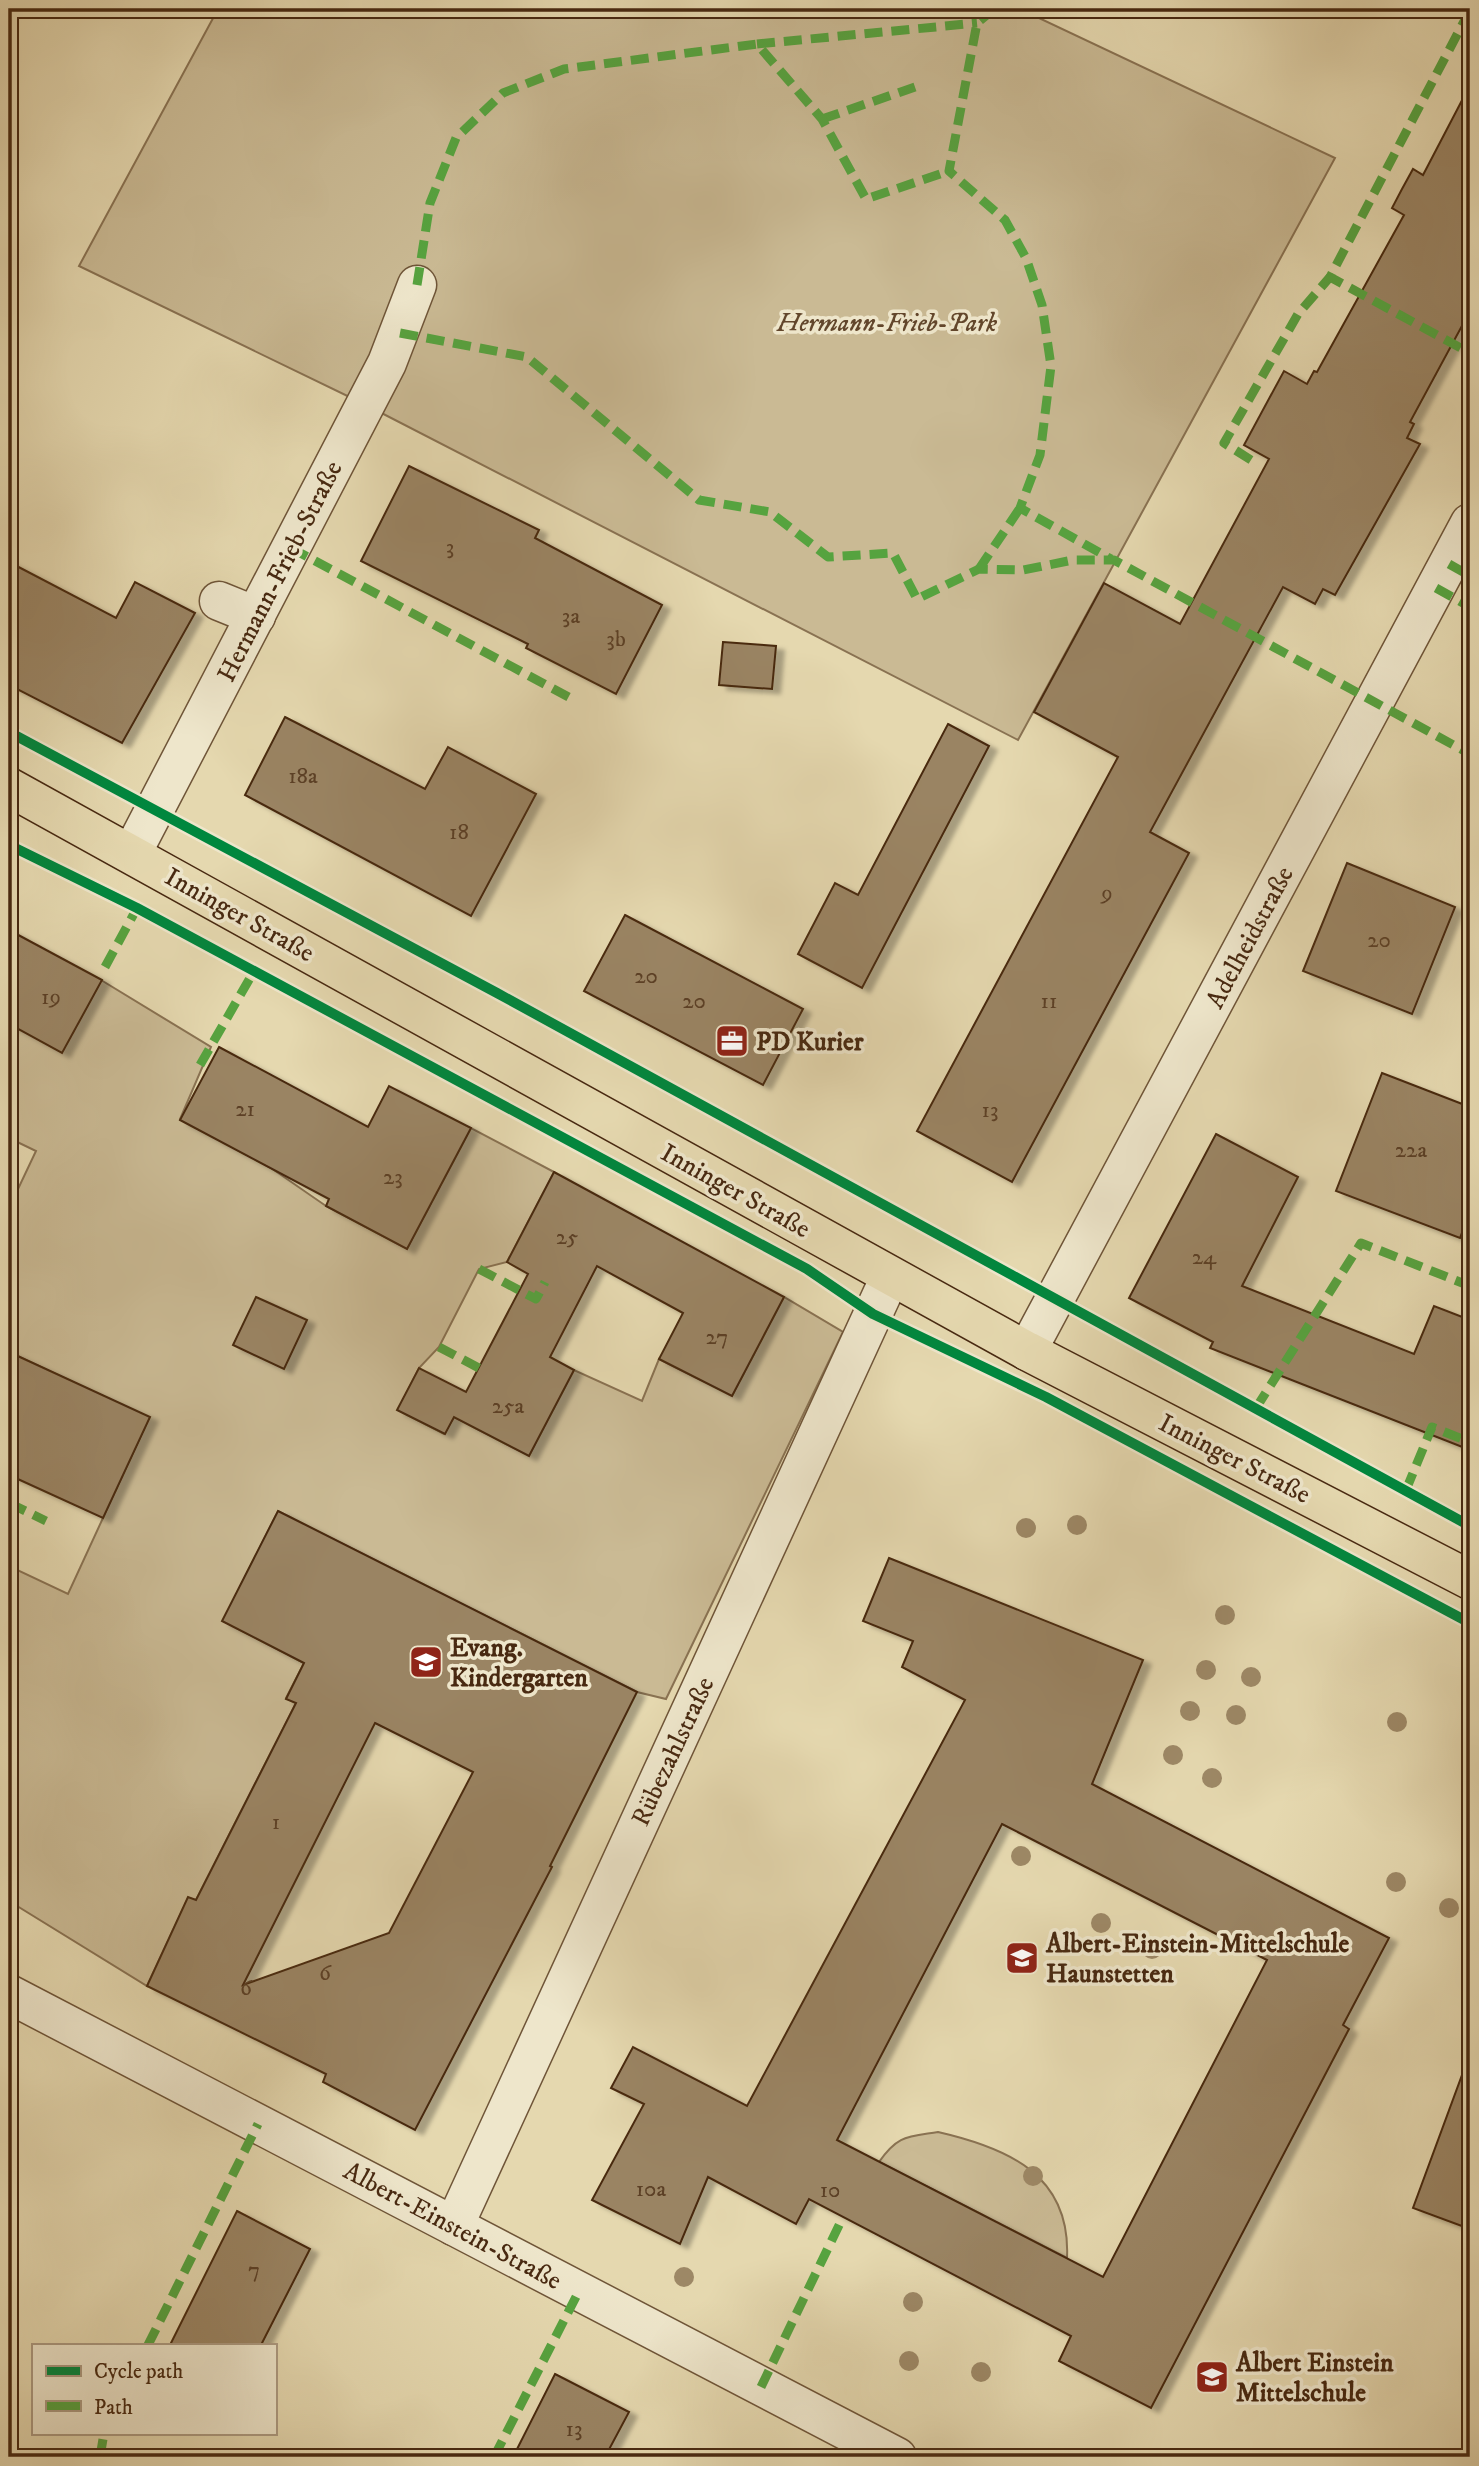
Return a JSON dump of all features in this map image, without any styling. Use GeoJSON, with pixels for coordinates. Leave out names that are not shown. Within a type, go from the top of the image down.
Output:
{"type":"FeatureCollection","features":[{"type":"Feature","properties":{"kind":"main road","name":"Inninger Straße"},"geometry":{"type":"LineString","coordinates":[[9,787],[132,853],[890,1277],[1027,1351],[1470,1580]]}},
{"type":"Feature","properties":{"kind":"street","name":"Hermann-Frieb-Straße"},"geometry":{"type":"LineString","coordinates":[[132,853],[387,363],[417,285]]}},
{"type":"Feature","properties":{"kind":"street","name":"Adelheidstraße"},"geometry":{"type":"LineString","coordinates":[[1027,1351],[1470,523]]}},
{"type":"Feature","properties":{"kind":"street"},"geometry":{"type":"LineString","coordinates":[[219,601],[256,616]]}},
{"type":"Feature","properties":{"kind":"street","name":"Rübezahlstraße"},"geometry":{"type":"LineString","coordinates":[[454,2225],[890,1277]]}},
{"type":"Feature","properties":{"kind":"street","name":"Albert-Einstein-Straße"},"geometry":{"type":"LineString","coordinates":[[9,1994],[897,2457]]}},
{"type":"Feature","properties":{"kind":"green space","name":"Hermann-Frieb-Park"},"geometry":{"type":"Polygon","coordinates":[[[218,9],[1020,9],[1335,158],[1018,740],[364,404],[79,266],[218,9]]]}},
{"type":"Feature","properties":{"kind":"green space"},"geometry":{"type":"Polygon","coordinates":[[[101,980],[211,1047],[180,1119],[271,1168],[326,1206],[407,1249],[471,1128],[554,1172],[507,1262],[479,1269],[439,1347],[419,1368],[398,1410],[444,1434],[454,1417],[529,1456],[574,1370],[642,1401],[659,1359],[732,1396],[784,1297],[843,1332],[666,1699],[637,1692],[278,1511],[223,1621],[304,1663],[286,1698],[296,1703],[196,1900],[188,1898],[147,1986],[9,1901],[9,1566],[68,1594],[149,1418],[9,1352],[9,1208],[36,1151],[9,1138],[9,1023],[63,1049],[101,980]]]}},
{"type":"Feature","properties":{"kind":"green space"},"geometry":{"type":"Polygon","coordinates":[[[938,2132],[988,2147],[1011,2157],[1030,2170],[1046,2186],[1058,2206],[1065,2229],[1067,2258],[879,2162],[898,2142],[938,2132]]]}},
{"type":"Feature","properties":{"kind":"building"},"geometry":{"type":"Polygon","coordinates":[[[1470,85],[1470,311],[1410,422],[1414,424],[1407,438],[1420,444],[1335,595],[1323,589],[1315,604],[1283,587],[1150,832],[1189,853],[1012,1182],[917,1131],[1118,757],[1034,712],[1104,583],[1180,624],[1269,459],[1244,445],[1284,371],[1307,384],[1314,371],[1317,372],[1404,215],[1392,208],[1402,189],[1413,169],[1423,175],[1470,85]]]}},
{"type":"Feature","properties":{"kind":"building"},"geometry":{"type":"Polygon","coordinates":[[[409,466],[539,530],[535,538],[662,605],[616,694],[526,648],[528,644],[361,561],[409,466]]]}},
{"type":"Feature","properties":{"kind":"building"},"geometry":{"type":"Polygon","coordinates":[[[9,562],[116,618],[135,582],[195,613],[122,743],[9,685],[9,562]]]}},
{"type":"Feature","properties":{"kind":"building"},"geometry":{"type":"Polygon","coordinates":[[[723,642],[776,646],[772,689],[719,685],[723,642]]]}},
{"type":"Feature","properties":{"kind":"building"},"geometry":{"type":"Polygon","coordinates":[[[285,717],[425,789],[448,747],[536,794],[471,916],[245,795],[285,717]]]}},
{"type":"Feature","properties":{"kind":"building"},"geometry":{"type":"Polygon","coordinates":[[[948,724],[989,746],[862,988],[798,954],[835,883],[858,895],[948,724]]]}},
{"type":"Feature","properties":{"kind":"building"},"geometry":{"type":"Polygon","coordinates":[[[1347,863],[1455,907],[1412,1014],[1303,971],[1347,863]]]}},
{"type":"Feature","properties":{"kind":"building"},"geometry":{"type":"Polygon","coordinates":[[[625,915],[803,1009],[763,1085],[584,991],[625,915]]]}},
{"type":"Feature","properties":{"kind":"building"},"geometry":{"type":"Polygon","coordinates":[[[9,930],[102,980],[62,1053],[9,1024],[9,930]]]}},
{"type":"Feature","properties":{"kind":"building"},"geometry":{"type":"Polygon","coordinates":[[[219,1047],[368,1127],[389,1086],[471,1128],[407,1249],[326,1206],[329,1199],[180,1120],[219,1047]]]}},
{"type":"Feature","properties":{"kind":"building"},"geometry":{"type":"Polygon","coordinates":[[[1382,1073],[1470,1107],[1470,1211],[1460,1238],[1336,1191],[1382,1073]]]}},
{"type":"Feature","properties":{"kind":"building"},"geometry":{"type":"Polygon","coordinates":[[[1216,1134],[1298,1177],[1242,1286],[1414,1354],[1434,1306],[1470,1320],[1470,1450],[1210,1348],[1213,1342],[1129,1298],[1216,1134]]]}},
{"type":"Feature","properties":{"kind":"building"},"geometry":{"type":"Polygon","coordinates":[[[554,1172],[784,1297],[732,1396],[659,1359],[683,1313],[597,1266],[550,1357],[574,1370],[529,1456],[454,1417],[445,1434],[397,1410],[419,1368],[466,1392],[528,1274],[507,1262],[554,1172]]]}},
{"type":"Feature","properties":{"kind":"building"},"geometry":{"type":"Polygon","coordinates":[[[256,1297],[307,1320],[284,1369],[233,1345],[256,1297]]]}},
{"type":"Feature","properties":{"kind":"building"},"geometry":{"type":"Polygon","coordinates":[[[9,1352],[150,1417],[103,1518],[9,1475],[9,1352]]]}},
{"type":"Feature","properties":{"kind":"building"},"geometry":{"type":"Polygon","coordinates":[[[278,1511],[637,1692],[550,1866],[552,1867],[415,2130],[323,2082],[326,2074],[147,1986],[188,1897],[196,1900],[296,1703],[286,1699],[304,1663],[222,1621],[278,1511]],[[375,1723],[243,1985],[389,1933],[473,1772],[375,1723]]]}},
{"type":"Feature","properties":{"kind":"building"},"geometry":{"type":"Polygon","coordinates":[[[889,1558],[1143,1660],[1092,1784],[1389,1938],[1343,2025],[1349,2029],[1151,2408],[1059,2361],[1071,2336],[809,2199],[796,2224],[708,2177],[680,2244],[592,2200],[644,2104],[611,2088],[633,2047],[747,2106],[965,1700],[902,1667],[913,1641],[863,1621],[889,1558]],[[1002,1824],[837,2140],[1103,2277],[1267,1960],[1002,1824]]]}},
{"type":"Feature","properties":{"kind":"building"},"geometry":{"type":"Polygon","coordinates":[[[1465,2067],[1470,2068],[1470,2229],[1413,2208],[1465,2067]]]}},
{"type":"Feature","properties":{"kind":"building"},"geometry":{"type":"Polygon","coordinates":[[[237,2211],[310,2249],[262,2344],[170,2344],[237,2211]]]}},
{"type":"Feature","properties":{"kind":"building"},"geometry":{"type":"Polygon","coordinates":[[[555,2374],[629,2412],[605,2457],[513,2457],[555,2374]]]}},
{"type":"Feature","properties":{"kind":"marked path"},"geometry":{"type":"LineString","coordinates":[[994,9],[977,23],[949,171],[1005,220],[1026,258],[1042,305],[1051,366],[1040,455],[1020,508],[1111,559]]}},
{"type":"Feature","properties":{"kind":"marked path"},"geometry":{"type":"LineString","coordinates":[[1470,10],[1330,277],[1470,353]]}},
{"type":"Feature","properties":{"kind":"marked path"},"geometry":{"type":"LineString","coordinates":[[757,44],[977,23]]}},
{"type":"Feature","properties":{"kind":"marked path"},"geometry":{"type":"LineString","coordinates":[[417,285],[430,203],[456,138],[503,93],[564,69],[757,44],[822,119],[866,199],[949,171]]}},
{"type":"Feature","properties":{"kind":"marked path"},"geometry":{"type":"LineString","coordinates":[[822,119],[915,87]]}},
{"type":"Feature","properties":{"kind":"marked path"},"geometry":{"type":"LineString","coordinates":[[1251,460],[1224,443],[1298,314],[1330,277]]}},
{"type":"Feature","properties":{"kind":"marked path"},"geometry":{"type":"LineString","coordinates":[[400,333],[527,357],[699,500],[770,512],[828,557],[893,553],[917,599],[979,569],[1023,570],[1073,560],[1114,560],[1470,754]]}},
{"type":"Feature","properties":{"kind":"marked path"},"geometry":{"type":"LineString","coordinates":[[979,569],[1020,508]]}},
{"type":"Feature","properties":{"kind":"marked path"},"geometry":{"type":"LineString","coordinates":[[291,548],[576,701]]}},
{"type":"Feature","properties":{"kind":"marked path"},"geometry":{"type":"LineString","coordinates":[[1449,564],[1470,576]]}},
{"type":"Feature","properties":{"kind":"marked path"},"geometry":{"type":"LineString","coordinates":[[1436,588],[1470,607]]}},
{"type":"Feature","properties":{"kind":"marked path"},"geometry":{"type":"LineString","coordinates":[[105,967],[137,908]]}},
{"type":"Feature","properties":{"kind":"marked path"},"geometry":{"type":"LineString","coordinates":[[200,1065],[254,971]]}},
{"type":"Feature","properties":{"kind":"marked path"},"geometry":{"type":"LineString","coordinates":[[1256,1408],[1361,1243],[1470,1286]]}},
{"type":"Feature","properties":{"kind":"marked path"},"geometry":{"type":"LineString","coordinates":[[479,1269],[536,1299],[545,1282]]}},
{"type":"Feature","properties":{"kind":"marked path"},"geometry":{"type":"LineString","coordinates":[[439,1347],[479,1368]]}},
{"type":"Feature","properties":{"kind":"marked path"},"geometry":{"type":"LineString","coordinates":[[1406,1490],[1432,1427],[1470,1442]]}},
{"type":"Feature","properties":{"kind":"marked path"},"geometry":{"type":"LineString","coordinates":[[9,1503],[46,1521]]}},
{"type":"Feature","properties":{"kind":"marked path"},"geometry":{"type":"LineString","coordinates":[[148,2344],[258,2124]]}},
{"type":"Feature","properties":{"kind":"marked path"},"geometry":{"type":"LineString","coordinates":[[761,2387],[843,2217]]}},
{"type":"Feature","properties":{"kind":"marked path"},"geometry":{"type":"LineString","coordinates":[[494,2457],[579,2291]]}},
{"type":"Feature","properties":{"kind":"marked path"},"geometry":{"type":"LineString","coordinates":[[100,2457],[104,2434]]}},
{"type":"Feature","properties":{"kind":"cycle path"},"geometry":{"type":"LineString","coordinates":[[9,732],[497,993],[1470,1526]]}},
{"type":"Feature","properties":{"kind":"cycle path"},"geometry":{"type":"LineString","coordinates":[[9,845],[137,908],[807,1269],[873,1314],[1046,1397],[1470,1623]]}},
{"type":"Feature","properties":{"kind":"place","name":"PD Kurier"},"geometry":{"type":"Point","coordinates":[732,1041]}},
{"type":"Feature","properties":{"kind":"place","name":"Evang. Kindergarten"},"geometry":{"type":"Point","coordinates":[426,1662]}},
{"type":"Feature","properties":{"kind":"place","name":"Albert-Einstein-Mittelschule Haunstetten"},"geometry":{"type":"Point","coordinates":[1022,1958]}},
{"type":"Feature","properties":{"kind":"place","name":"Albert Einstein Mittelschule"},"geometry":{"type":"Point","coordinates":[1212,2377]}}]}
